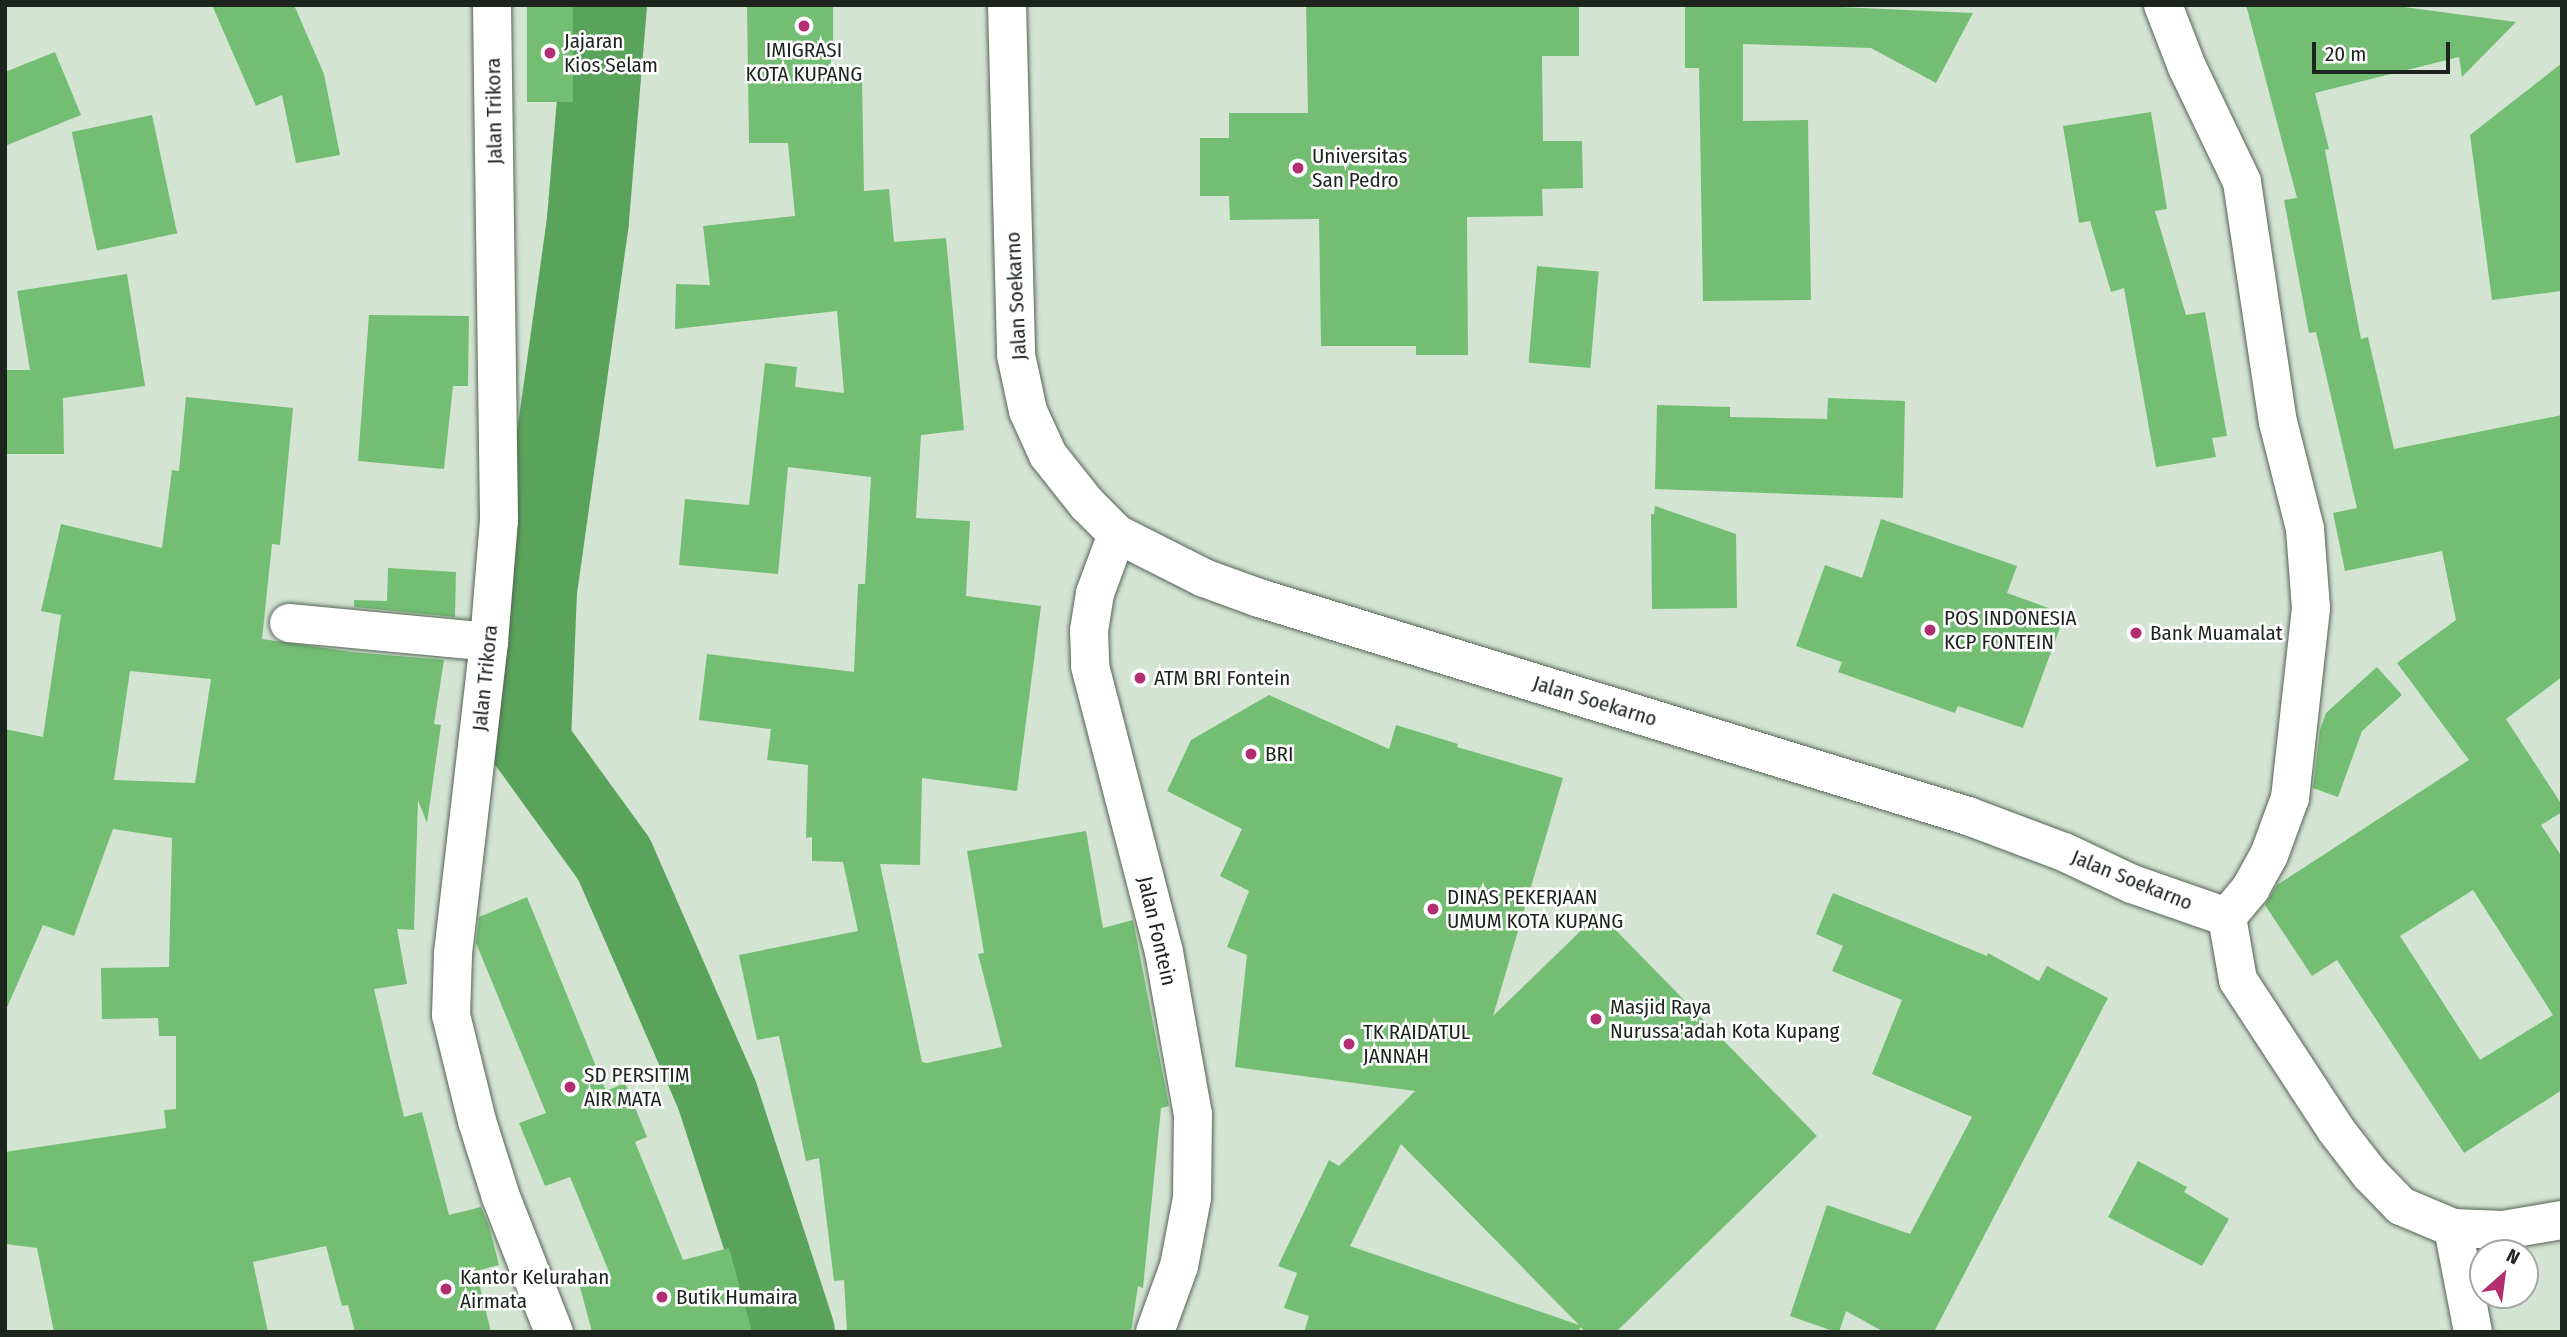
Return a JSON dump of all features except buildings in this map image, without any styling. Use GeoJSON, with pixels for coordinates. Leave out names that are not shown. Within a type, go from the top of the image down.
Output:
{"type":"FeatureCollection","features":[{"type":"Feature","properties":{"kind":"main road","name":"Jalan Trikora"},"geometry":{"type":"LineString","coordinates":[[492,5],[499,520],[489,642],[453,955],[451,1014],[477,1121],[497,1184],[554,1332]]}},
{"type":"Feature","properties":{"kind":"main road","name":"Jalan Soekarno"},"geometry":{"type":"LineString","coordinates":[[1007,5],[1016,355],[1028,411],[1048,455],[1087,504],[1117,534],[1204,578],[1259,598],[1968,816],[2064,852],[2132,884],[2227,917]]}},
{"type":"Feature","properties":{"kind":"main road"},"geometry":{"type":"LineString","coordinates":[[2163,5],[2187,67],[2242,182],[2278,422],[2305,529],[2311,608],[2290,798],[2269,855],[2250,888],[2227,917],[2238,980],[2336,1130],[2370,1174],[2401,1206],[2453,1228],[2503,1230],[2562,1220]]}},
{"type":"Feature","properties":{"kind":"main road","name":"Jalan Fontein"},"geometry":{"type":"LineString","coordinates":[[1117,534],[1095,593],[1089,630],[1090,666],[1164,952],[1193,1114],[1192,1198],[1179,1266],[1155,1332]]}},
{"type":"Feature","properties":{"kind":"main road"},"geometry":{"type":"LineString","coordinates":[[289,623],[489,642]]}},
{"type":"Feature","properties":{"kind":"main road"},"geometry":{"type":"LineString","coordinates":[[2453,1228],[2474,1331]]}},
{"type":"Feature","properties":{"kind":"waterway"},"geometry":{"type":"LineString","coordinates":[[606,5],[588,221],[536,591],[530,743],[614,859],[717,1095],[794,1332]]}},
{"type":"Feature","properties":{"kind":"place","name":"IMIGRASI KOTA KUPANG"},"geometry":{"type":"Point","coordinates":[804,26]}},
{"type":"Feature","properties":{"kind":"place","name":"Jajaran Kios Selam"},"geometry":{"type":"Point","coordinates":[550,53]}},
{"type":"Feature","properties":{"kind":"place","name":"Universitas San Pedro"},"geometry":{"type":"Point","coordinates":[1298,168]}},
{"type":"Feature","properties":{"kind":"place","name":"POS INDONESIA KCP FONTEIN"},"geometry":{"type":"Point","coordinates":[1930,630]}},
{"type":"Feature","properties":{"kind":"place","name":"Bank Muamalat"},"geometry":{"type":"Point","coordinates":[2136,633]}},
{"type":"Feature","properties":{"kind":"place","name":"ATM BRI Fontein"},"geometry":{"type":"Point","coordinates":[1140,678]}},
{"type":"Feature","properties":{"kind":"place","name":"BRI"},"geometry":{"type":"Point","coordinates":[1251,754]}},
{"type":"Feature","properties":{"kind":"place","name":"DINAS PEKERJAAN UMUM KOTA KUPANG"},"geometry":{"type":"Point","coordinates":[1433,909]}},
{"type":"Feature","properties":{"kind":"place","name":"Masjid Raya Nurussa'adah Kota Kupang"},"geometry":{"type":"Point","coordinates":[1596,1019]}},
{"type":"Feature","properties":{"kind":"place","name":"TK RAIDATUL JANNAH"},"geometry":{"type":"Point","coordinates":[1349,1044]}},
{"type":"Feature","properties":{"kind":"place","name":"SD PERSITIM AIR MATA"},"geometry":{"type":"Point","coordinates":[570,1087]}},
{"type":"Feature","properties":{"kind":"place","name":"Kantor Kelurahan Airmata"},"geometry":{"type":"Point","coordinates":[446,1289]}},
{"type":"Feature","properties":{"kind":"place","name":"Butik Humaira"},"geometry":{"type":"Point","coordinates":[662,1297]}}]}
